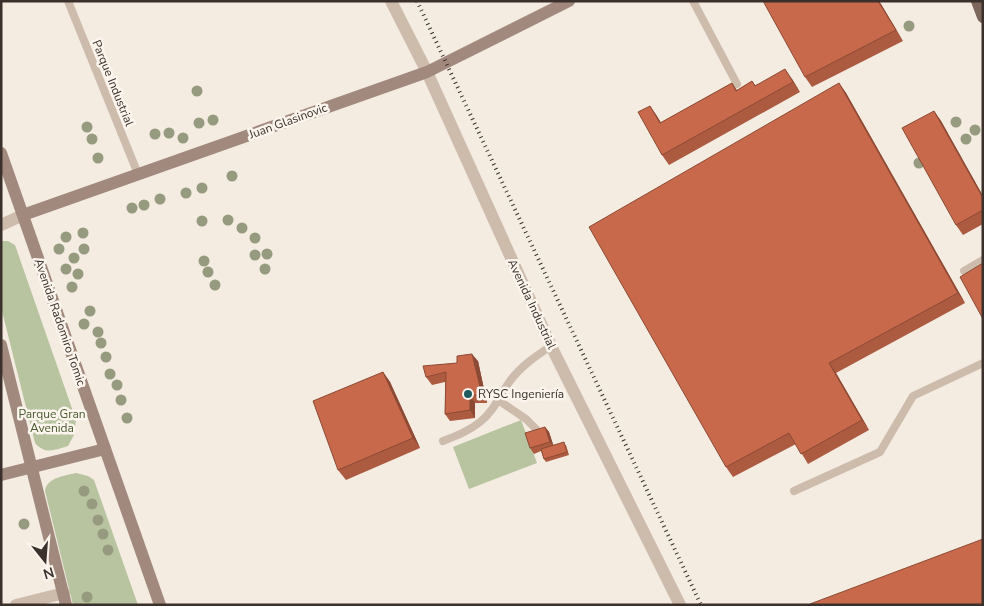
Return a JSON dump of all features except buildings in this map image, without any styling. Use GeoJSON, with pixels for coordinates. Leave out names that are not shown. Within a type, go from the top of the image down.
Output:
{"type":"FeatureCollection","features":[{"type":"Feature","properties":{"kind":"main road"},"geometry":{"type":"LineString","coordinates":[[977,1],[983,17]]}},
{"type":"Feature","properties":{"kind":"street","name":"Avenida Industrial"},"geometry":{"type":"LineString","coordinates":[[391,1],[426,72],[551,346],[680,605]]}},
{"type":"Feature","properties":{"kind":"street","name":"Juan Glasinovic"},"geometry":{"type":"LineString","coordinates":[[1,225],[23,215],[426,72],[569,1]]}},
{"type":"Feature","properties":{"kind":"street","name":"Avenida Radomiro Tomic"},"geometry":{"type":"LineString","coordinates":[[1,153],[160,605]]}},
{"type":"Feature","properties":{"kind":"street"},"geometry":{"type":"LineString","coordinates":[[1,345],[65,599],[16,605]]}},
{"type":"Feature","properties":{"kind":"street"},"geometry":{"type":"LineString","coordinates":[[1,475],[105,449]]}},
{"type":"Feature","properties":{"kind":"lane","name":"Parque Industrial"},"geometry":{"type":"LineString","coordinates":[[68,1],[138,174]]}},
{"type":"Feature","properties":{"kind":"lane"},"geometry":{"type":"LineString","coordinates":[[693,1],[737,84]]}},
{"type":"Feature","properties":{"kind":"lane"},"geometry":{"type":"LineString","coordinates":[[964,271],[983,260]]}},
{"type":"Feature","properties":{"kind":"lane"},"geometry":{"type":"LineString","coordinates":[[442,441],[468,431],[482,421],[520,369],[551,346]]}},
{"type":"Feature","properties":{"kind":"lane"},"geometry":{"type":"LineString","coordinates":[[794,491],[880,452],[913,396],[983,363]]}},
{"type":"Feature","properties":{"kind":"lane"},"geometry":{"type":"LineString","coordinates":[[498,400],[526,419],[536,429]]}},
{"type":"Feature","properties":{"kind":"green space","name":"Parque Gran Avenida"},"geometry":{"type":"Polygon","coordinates":[[[1,241],[8,241],[15,245],[76,420],[74,435],[68,446],[59,449],[46,450],[35,443],[1,307],[1,241]]]}},
{"type":"Feature","properties":{"kind":"green space"},"geometry":{"type":"Polygon","coordinates":[[[521,420],[537,463],[469,489],[453,447],[521,420]]]}},
{"type":"Feature","properties":{"kind":"green space"},"geometry":{"type":"Polygon","coordinates":[[[76,473],[88,476],[94,480],[138,605],[73,605],[45,491],[46,486],[53,480],[76,473]]]}},
{"type":"Feature","properties":{"kind":"railway"},"geometry":{"type":"LineString","coordinates":[[417,1],[701,605]]}},
{"type":"Feature","properties":{"kind":"place","name":"RYSC Ingeniería"},"geometry":{"type":"Point","coordinates":[468,394]}}]}
